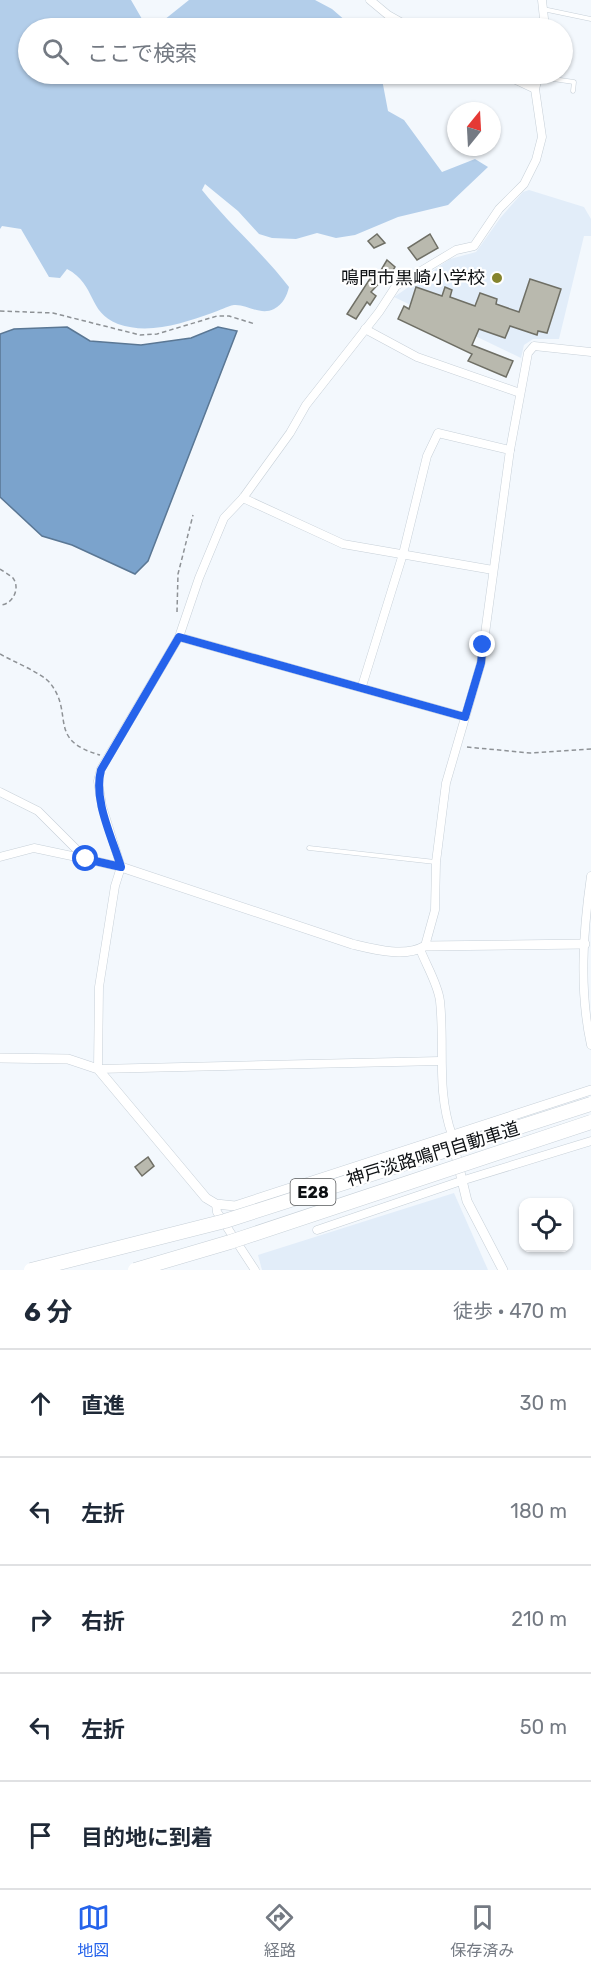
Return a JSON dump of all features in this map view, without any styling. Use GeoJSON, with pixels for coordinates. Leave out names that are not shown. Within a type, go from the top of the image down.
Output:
{"type":"FeatureCollection","features":[{"type":"Feature","properties":{"kind":"highway","name":"神戸淡路鳴門自動車道"},"geometry":{"type":"LineString","coordinates":[[31,1270],[225,1221],[591,1104]]}},
{"type":"Feature","properties":{"kind":"highway","name":"神戸淡路鳴門自動車道"},"geometry":{"type":"LineString","coordinates":[[135,1270],[230,1242],[591,1122]]}},
{"type":"Feature","properties":{"kind":"street"},"geometry":{"type":"LineString","coordinates":[[370,0],[393,18]]}},
{"type":"Feature","properties":{"kind":"street"},"geometry":{"type":"LineString","coordinates":[[542,0],[543,18]]}},
{"type":"Feature","properties":{"kind":"street"},"geometry":{"type":"LineString","coordinates":[[524,84],[535,89]]}},
{"type":"Feature","properties":{"kind":"street"},"geometry":{"type":"LineString","coordinates":[[536,84],[535,89],[542,137],[536,160],[524,184],[499,210],[474,246],[456,250],[396,286],[306,405],[290,433],[243,498],[224,518],[199,578],[179,637],[98,781],[102,806],[121,867],[115,886],[99,987],[98,1069],[206,1198],[216,1204],[235,1206],[591,1090]]}},
{"type":"Feature","properties":{"kind":"street"},"geometry":{"type":"LineString","coordinates":[[365,329],[417,357],[520,393]]}},
{"type":"Feature","properties":{"kind":"street"},"geometry":{"type":"LineString","coordinates":[[503,1270],[467,1202],[461,1181],[452,1135],[445,1116],[440,1061],[440,999],[422,947],[435,910],[436,862],[446,783],[481,663],[510,450],[528,353],[534,346],[591,352]]}},
{"type":"Feature","properties":{"kind":"street"},"geometry":{"type":"LineString","coordinates":[[362,686],[403,554],[427,456],[438,433],[510,450]]}},
{"type":"Feature","properties":{"kind":"street"},"geometry":{"type":"LineString","coordinates":[[243,498],[343,544],[493,570]]}},
{"type":"Feature","properties":{"kind":"street"},"geometry":{"type":"LineString","coordinates":[[179,637],[362,686],[465,717]]}},
{"type":"Feature","properties":{"kind":"street"},"geometry":{"type":"LineString","coordinates":[[0,792],[38,811],[86,859]]}},
{"type":"Feature","properties":{"kind":"street"},"geometry":{"type":"LineString","coordinates":[[0,857],[34,848],[121,867],[352,944],[385,951],[422,947],[588,944]]}},
{"type":"Feature","properties":{"kind":"street"},"geometry":{"type":"LineString","coordinates":[[591,876],[585,919],[588,944],[584,1014],[591,1045]]}},
{"type":"Feature","properties":{"kind":"street"},"geometry":{"type":"LineString","coordinates":[[0,1058],[68,1059],[98,1069],[440,1061]]}},
{"type":"Feature","properties":{"kind":"street"},"geometry":{"type":"LineString","coordinates":[[317,1230],[461,1181],[591,1141]]}},
{"type":"Feature","properties":{"kind":"street"},"geometry":{"type":"LineString","coordinates":[[216,1204],[217,1212],[255,1270]]}},
{"type":"Feature","properties":{"kind":"lane"},"geometry":{"type":"LineString","coordinates":[[542,9],[591,19]]}},
{"type":"Feature","properties":{"kind":"lane"},"geometry":{"type":"LineString","coordinates":[[573,82],[573,91]]}},
{"type":"Feature","properties":{"kind":"lane"},"geometry":{"type":"LineString","coordinates":[[309,848],[436,862]]}},
{"type":"Feature","properties":{"kind":"path"},"geometry":{"type":"LineString","coordinates":[[0,311],[53,313],[140,335],[158,334],[217,316],[229,316],[255,324]]}},
{"type":"Feature","properties":{"kind":"path"},"geometry":{"type":"LineString","coordinates":[[178,616],[178,574],[193,515]]}},
{"type":"Feature","properties":{"kind":"path"},"geometry":{"type":"LineString","coordinates":[[0,569],[13,579],[16,585],[14,597],[5,605],[0,605]]}},
{"type":"Feature","properties":{"kind":"path"},"geometry":{"type":"LineString","coordinates":[[0,654],[48,681],[58,702],[65,732],[74,746],[109,758]]}},
{"type":"Feature","properties":{"kind":"path"},"geometry":{"type":"LineString","coordinates":[[457,745],[480,750],[530,753],[591,749]]}},
{"type":"Feature","properties":{"kind":"shaded area"},"geometry":{"type":"Polygon","coordinates":[[[0,0],[131,0],[141,18],[18,18],[18,84],[383,84],[388,111],[404,120],[442,172],[475,159],[488,167],[448,205],[398,217],[355,235],[336,238],[317,233],[296,239],[272,238],[259,234],[238,211],[205,184],[202,190],[289,287],[287,294],[277,307],[269,311],[234,305],[189,320],[154,328],[130,327],[108,319],[96,306],[77,275],[67,269],[60,278],[49,277],[21,229],[2,226],[0,229],[0,0]]]}},
{"type":"Feature","properties":{"kind":"shaded area"},"geometry":{"type":"Polygon","coordinates":[[[189,0],[315,0],[332,9],[342,18],[166,18],[189,0]]]}},
{"type":"Feature","properties":{"kind":"shaded area","name":"鳴門市黒崎小学校"},"geometry":{"type":"Polygon","coordinates":[[[529,190],[584,207],[591,219],[591,236],[584,236],[559,339],[533,339],[524,345],[521,358],[394,297],[450,259],[476,252],[501,217],[523,192],[529,190]]]}},
{"type":"Feature","properties":{"kind":"shaded area"},"geometry":{"type":"Polygon","coordinates":[[[67,327],[90,341],[141,345],[191,338],[218,327],[237,331],[148,561],[135,574],[72,545],[42,536],[0,497],[0,334],[14,329],[67,327]]]}},
{"type":"Feature","properties":{"kind":"shaded area"},"geometry":{"type":"Polygon","coordinates":[[[454,1193],[488,1270],[262,1270],[258,1255],[454,1193]]]}},
{"type":"Feature","properties":{"kind":"building"},"geometry":{"type":"Polygon","coordinates":[[[377,234],[385,243],[374,248],[368,241],[377,234]]]}},
{"type":"Feature","properties":{"kind":"building"},"geometry":{"type":"Polygon","coordinates":[[[430,234],[438,248],[417,260],[408,248],[430,234]]]}},
{"type":"Feature","properties":{"kind":"building"},"geometry":{"type":"Polygon","coordinates":[[[387,260],[395,267],[388,279],[385,277],[371,292],[376,296],[370,305],[367,302],[356,319],[347,314],[373,274],[377,277],[387,260]]]}},
{"type":"Feature","properties":{"kind":"building"},"geometry":{"type":"Polygon","coordinates":[[[530,279],[561,289],[547,333],[538,331],[537,335],[510,326],[505,338],[479,329],[472,345],[513,361],[506,377],[468,361],[472,354],[398,319],[404,306],[409,309],[416,287],[442,296],[445,287],[452,290],[450,297],[475,306],[480,293],[497,299],[496,304],[519,312],[530,279]]]}},
{"type":"Feature","properties":{"kind":"building"},"geometry":{"type":"Polygon","coordinates":[[[148,1157],[154,1166],[142,1176],[135,1167],[148,1157]]]}},
{"type":"Feature","properties":{"kind":"place","name":"鳴門市黒崎小学校"},"geometry":{"type":"Point","coordinates":[497,278]}},
{"type":"Feature","properties":{"kind":"route"},"geometry":{"type":"LineString","coordinates":[[86,859],[121,867],[102,806],[98,781],[101,770],[179,637],[362,686],[465,717],[481,663],[483,645]]}}]}
